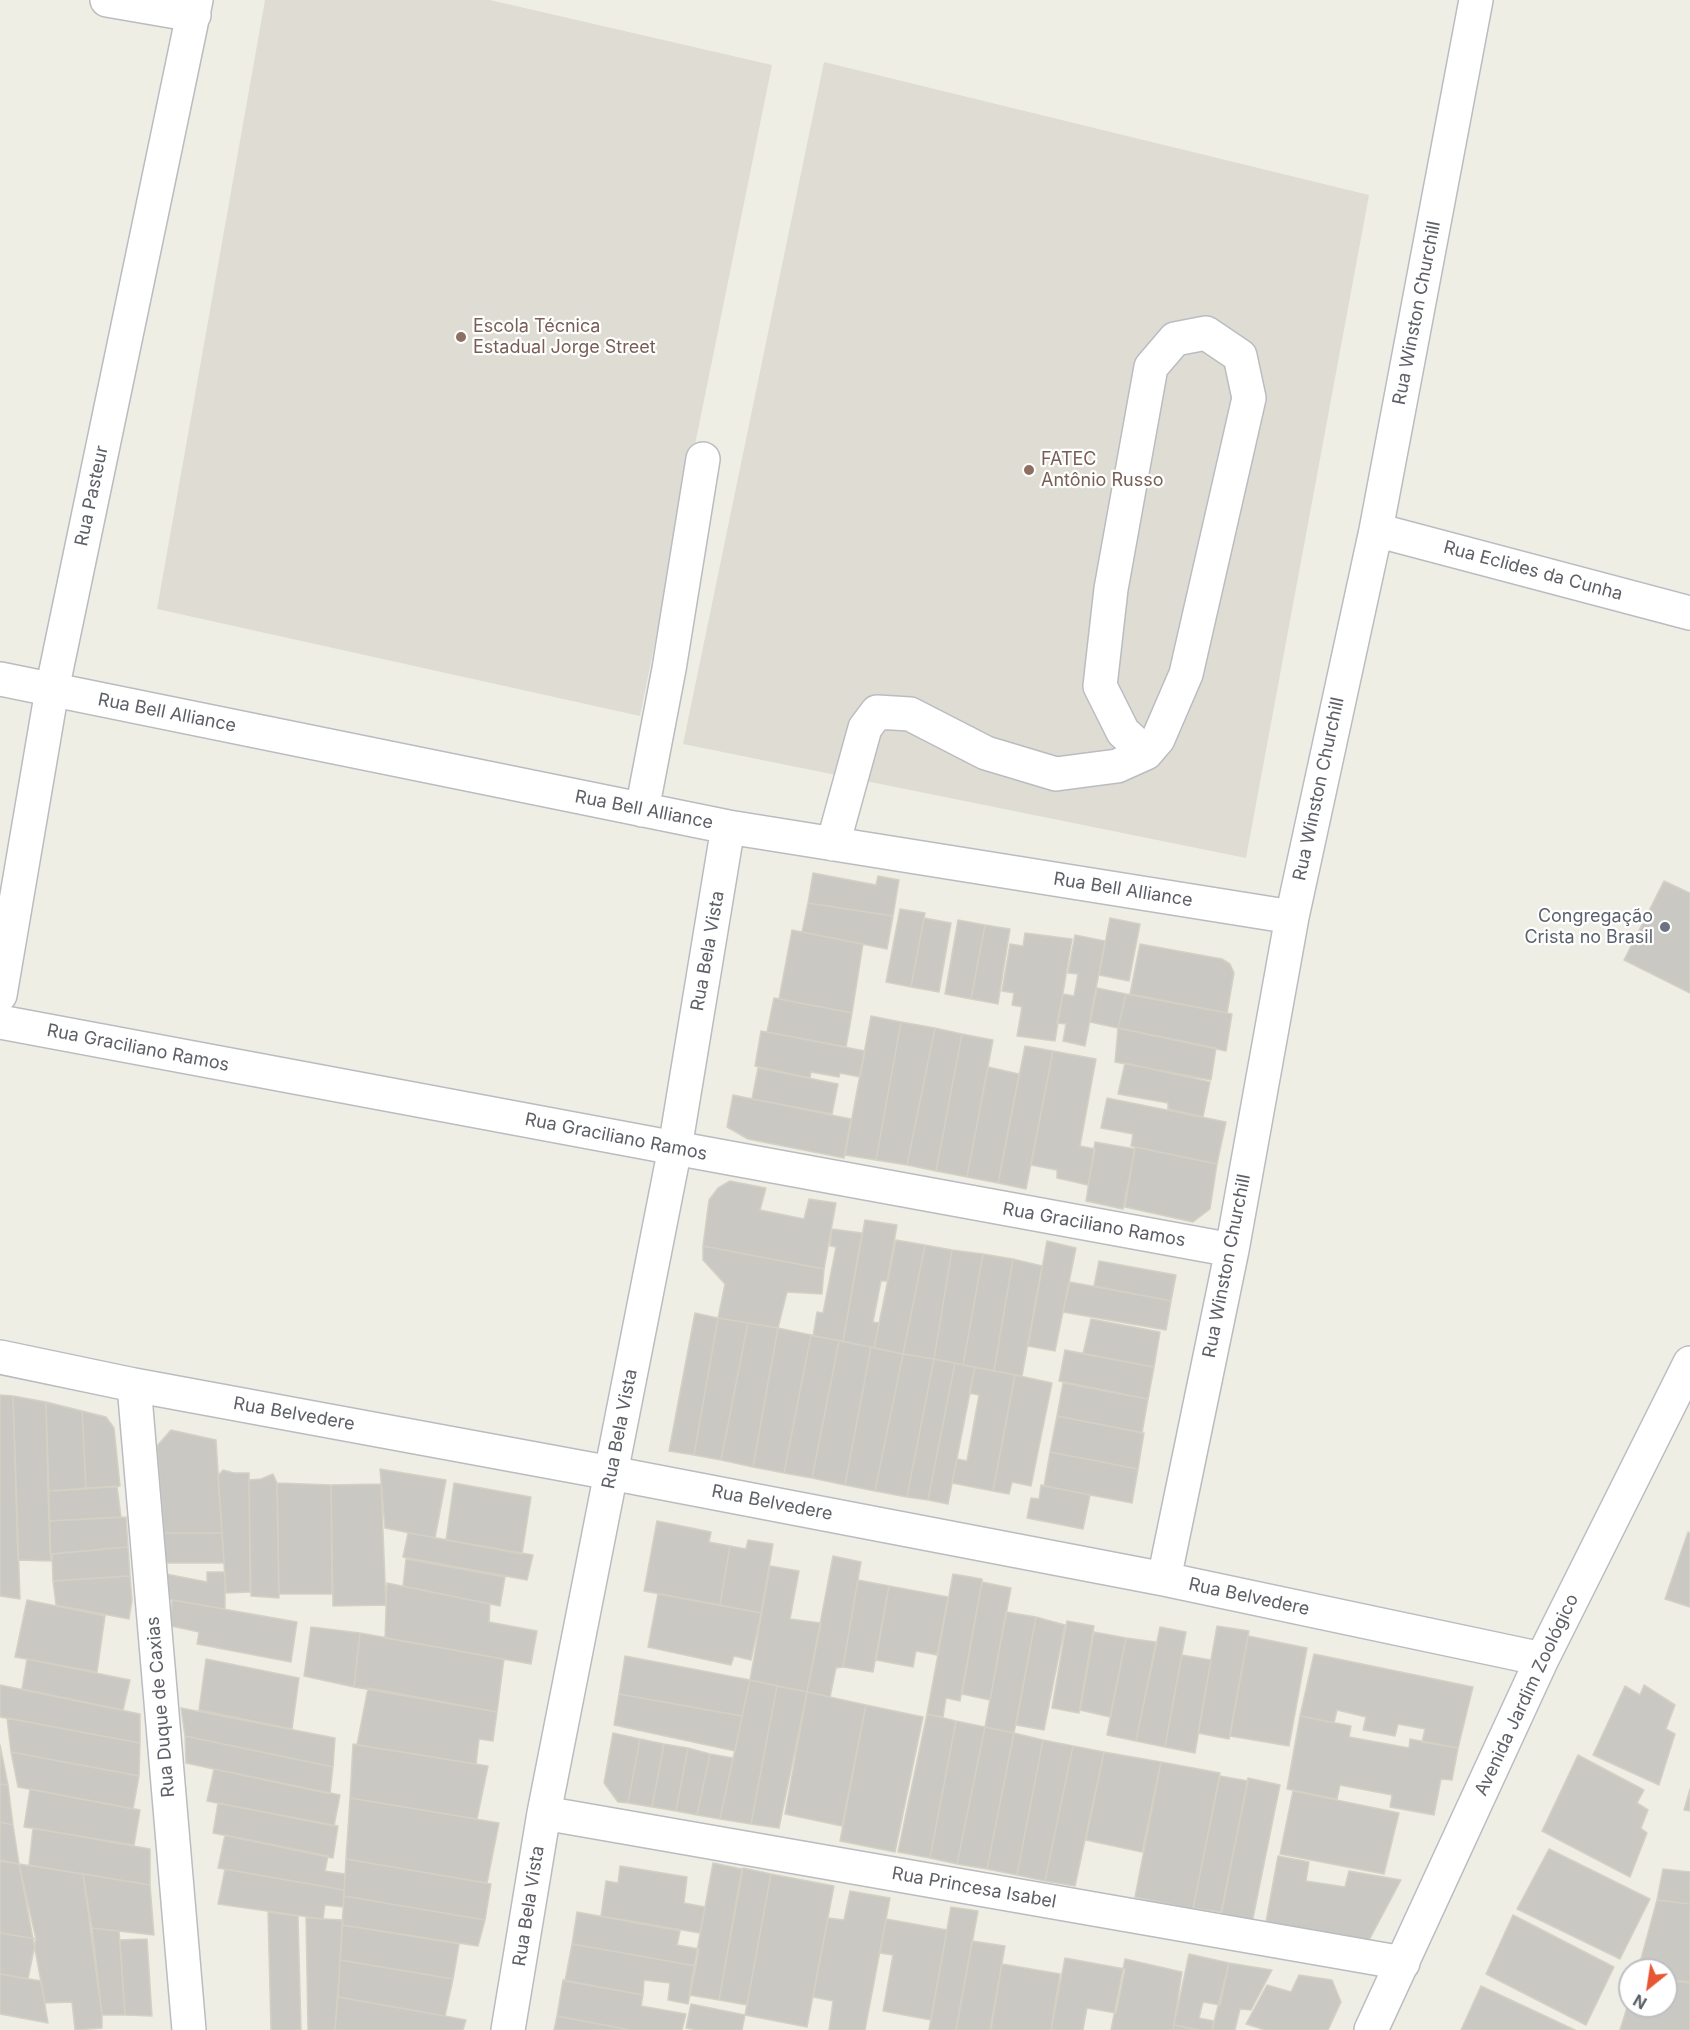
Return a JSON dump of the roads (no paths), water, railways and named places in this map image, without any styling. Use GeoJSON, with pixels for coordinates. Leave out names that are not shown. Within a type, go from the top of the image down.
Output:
{"type":"FeatureCollection","features":[{"type":"Feature","properties":{"kind":"street"},"geometry":{"type":"LineString","coordinates":[[107,0],[195,7]]}},
{"type":"Feature","properties":{"kind":"street","name":"Rua Winston Churchill"},"geometry":{"type":"LineString","coordinates":[[1164,1579],[1232,1250],[1292,917],[1376,530],[1476,0]]}},
{"type":"Feature","properties":{"kind":"street","name":"Rua Pasteur"},"geometry":{"type":"LineString","coordinates":[[0,995],[52,690],[195,7]]}},
{"type":"Feature","properties":{"kind":"street"},"geometry":{"type":"LineString","coordinates":[[833,844],[865,728],[877,712],[910,714],[986,753],[1056,774],[1116,766],[1146,753],[1158,739],[1186,674],[1249,398],[1240,356],[1206,333],[1175,339],[1151,366],[1111,589],[1100,686],[1123,732],[1146,753]]}},
{"type":"Feature","properties":{"kind":"street"},"geometry":{"type":"LineString","coordinates":[[642,810],[669,669],[703,459]]}},
{"type":"Feature","properties":{"kind":"street","name":"Rua Eclides da Cunha"},"geometry":{"type":"LineString","coordinates":[[1376,530],[1690,613]]}},
{"type":"Feature","properties":{"kind":"street","name":"Rua Bell Alliance"},"geometry":{"type":"LineString","coordinates":[[0,680],[728,827],[1292,917]]}},
{"type":"Feature","properties":{"kind":"street","name":"Rua Bela Vista"},"geometry":{"type":"LineString","coordinates":[[508,2030],[544,1813],[675,1148],[728,827]]}},
{"type":"Feature","properties":{"kind":"street","name":"Rua Graciliano Ramos"},"geometry":{"type":"LineString","coordinates":[[0,1022],[1232,1250]]}},
{"type":"Feature","properties":{"kind":"street","name":"Rua Belvedere"},"geometry":{"type":"LineString","coordinates":[[0,1357],[134,1385],[611,1473],[1164,1579],[1542,1659]]}},
{"type":"Feature","properties":{"kind":"street","name":"Avenida Jardim Zoológico"},"geometry":{"type":"LineString","coordinates":[[1371,2030],[1542,1659],[1690,1363]]}},
{"type":"Feature","properties":{"kind":"street","name":"Rua Duque de Caxias"},"geometry":{"type":"LineString","coordinates":[[134,1385],[189,2030]]}},
{"type":"Feature","properties":{"kind":"street","name":"Rua Princesa Isabel"},"geometry":{"type":"LineString","coordinates":[[544,1813],[1403,1963]]}},
{"type":"Feature","properties":{"kind":"place","name":"Escola Técnica Estadual Jorge Street"},"geometry":{"type":"Point","coordinates":[461,337]}},
{"type":"Feature","properties":{"kind":"place","name":"FATEC Antônio Russo"},"geometry":{"type":"Point","coordinates":[1029,470]}},
{"type":"Feature","properties":{"kind":"place","name":"Congregação Crista no Brasil"},"geometry":{"type":"Point","coordinates":[1665,927]}}]}
